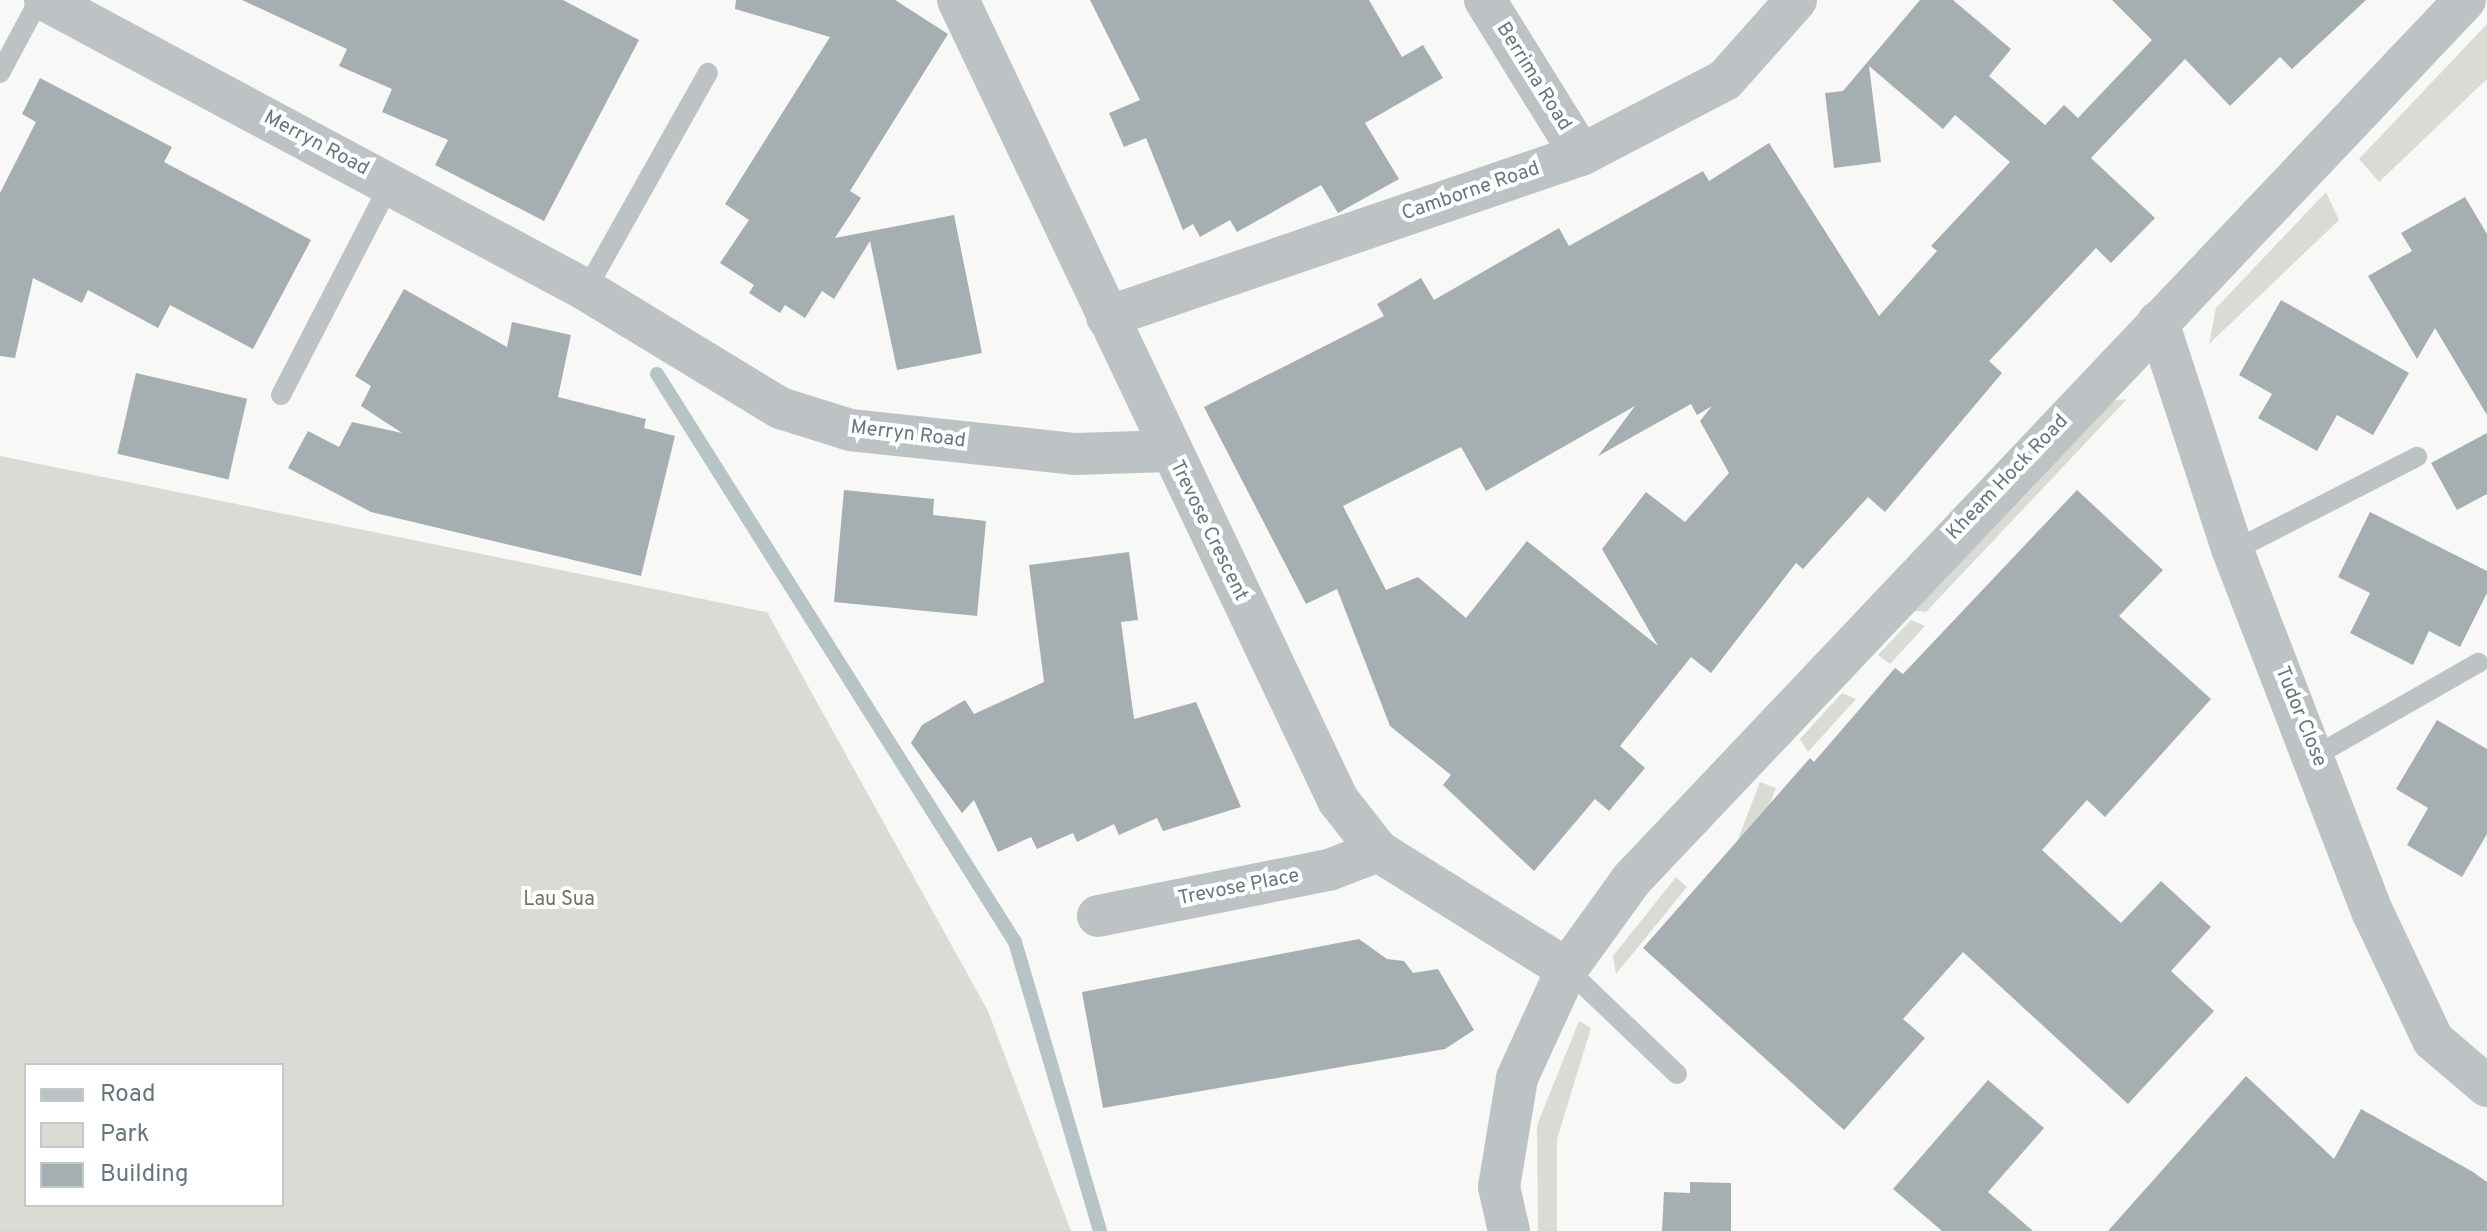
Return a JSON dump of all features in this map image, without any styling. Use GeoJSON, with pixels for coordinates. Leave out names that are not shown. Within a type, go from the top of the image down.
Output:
{"type":"FeatureCollection","features":[{"type":"Feature","properties":{"kind":"street","name":"Merryn Road"},"geometry":{"type":"LineString","coordinates":[[42,0],[586,290],[780,408],[850,430],[1076,454],[1169,451]]}},
{"type":"Feature","properties":{"kind":"street","name":"Trevose Crescent"},"geometry":{"type":"LineString","coordinates":[[958,0],[1169,451],[1338,800],[1378,851],[1567,969]]}},
{"type":"Feature","properties":{"kind":"street","name":"Berrima Road"},"geometry":{"type":"LineString","coordinates":[[1485,0],[1581,155]]}},
{"type":"Feature","properties":{"kind":"street","name":"Camborne Road"},"geometry":{"type":"LineString","coordinates":[[1107,317],[1581,155],[1725,80],[1796,0]]}},
{"type":"Feature","properties":{"kind":"street","name":"Kheam Hock Road"},"geometry":{"type":"LineString","coordinates":[[1509,1231],[1499,1187],[1502,1134],[1517,1078],[1567,969],[1632,879],[1720,779],[2465,0]]}},
{"type":"Feature","properties":{"kind":"street","name":"Tudor Close"},"geometry":{"type":"LineString","coordinates":[[2158,322],[2233,551],[2315,756],[2373,913],[2433,1040],[2487,1086]]}},
{"type":"Feature","properties":{"kind":"street","name":"Trevose Place"},"geometry":{"type":"LineString","coordinates":[[1098,916],[1329,870],[1378,851]]}},
{"type":"Feature","properties":{"kind":"lane"},"geometry":{"type":"LineString","coordinates":[[0,73],[42,0]]}},
{"type":"Feature","properties":{"kind":"lane"},"geometry":{"type":"LineString","coordinates":[[586,290],[708,73]]}},
{"type":"Feature","properties":{"kind":"lane"},"geometry":{"type":"LineString","coordinates":[[281,395],[390,184]]}},
{"type":"Feature","properties":{"kind":"lane"},"geometry":{"type":"LineString","coordinates":[[2233,551],[2417,457]]}},
{"type":"Feature","properties":{"kind":"lane"},"geometry":{"type":"LineString","coordinates":[[2315,756],[2478,663]]}},
{"type":"Feature","properties":{"kind":"lane"},"geometry":{"type":"LineString","coordinates":[[1567,969],[1677,1074]]}},
{"type":"Feature","properties":{"kind":"green space"},"geometry":{"type":"Polygon","coordinates":[[[2487,24],[2487,79],[2379,182],[2359,159],[2487,24]]]}},
{"type":"Feature","properties":{"kind":"green space"},"geometry":{"type":"Polygon","coordinates":[[[2326,192],[2339,220],[2209,344],[2216,308],[2326,192]]]}},
{"type":"Feature","properties":{"kind":"green space"},"geometry":{"type":"Polygon","coordinates":[[[2127,399],[1926,612],[1910,610],[2110,401],[2127,399]]]}},
{"type":"Feature","properties":{"kind":"green space","name":"Lau Sua"},"geometry":{"type":"Polygon","coordinates":[[[0,456],[767,612],[988,1011],[1071,1231],[0,1231],[0,456]]]}},
{"type":"Feature","properties":{"kind":"green space"},"geometry":{"type":"Polygon","coordinates":[[[1911,620],[1925,626],[1890,664],[1878,655],[1911,620]]]}},
{"type":"Feature","properties":{"kind":"green space"},"geometry":{"type":"Polygon","coordinates":[[[1842,693],[1856,699],[1808,752],[1800,739],[1842,693]]]}},
{"type":"Feature","properties":{"kind":"green space"},"geometry":{"type":"Polygon","coordinates":[[[1760,782],[1776,788],[1742,876],[1726,870],[1760,782]]]}},
{"type":"Feature","properties":{"kind":"green space"},"geometry":{"type":"Polygon","coordinates":[[[1676,877],[1687,887],[1616,974],[1613,956],[1676,877]]]}},
{"type":"Feature","properties":{"kind":"green space"},"geometry":{"type":"Polygon","coordinates":[[[1579,1021],[1591,1028],[1557,1139],[1557,1231],[1538,1231],[1537,1125],[1579,1021]]]}},
{"type":"Feature","properties":{"kind":"building"},"geometry":{"type":"Polygon","coordinates":[[[242,0],[563,0],[639,40],[544,221],[435,165],[448,140],[382,112],[392,89],[339,66],[347,49],[242,0]]]}},
{"type":"Feature","properties":{"kind":"building"},"geometry":{"type":"Polygon","coordinates":[[[736,0],[895,0],[948,34],[850,191],[861,198],[835,238],[954,215],[982,353],[897,370],[870,241],[834,299],[822,291],[805,318],[785,305],[780,313],[749,293],[754,285],[720,263],[749,220],[725,204],[830,37],[735,9],[736,0]]]}},
{"type":"Feature","properties":{"kind":"building"},"geometry":{"type":"Polygon","coordinates":[[[1090,0],[1369,0],[1402,57],[1423,45],[1443,78],[1365,123],[1399,179],[1338,213],[1321,185],[1237,232],[1230,220],[1200,237],[1193,224],[1183,230],[1146,138],[1124,147],[1109,113],[1140,100],[1090,0]]]}},
{"type":"Feature","properties":{"kind":"building"},"geometry":{"type":"Polygon","coordinates":[[[1920,0],[1953,0],[2011,49],[1989,76],[2045,125],[2064,105],[2078,118],[2152,40],[2112,0],[2366,0],[2292,69],[2280,57],[2230,106],[2185,59],[2091,158],[2155,218],[2111,263],[2096,248],[1989,361],[2002,373],[1885,512],[1868,497],[1803,569],[1796,563],[1711,673],[1691,657],[1620,746],[1645,768],[1609,811],[1595,799],[1534,871],[1443,785],[1451,775],[1390,726],[1337,589],[1306,604],[1204,407],[1384,316],[1377,304],[1421,278],[1434,300],[1559,228],[1569,246],[1703,171],[1709,181],[1769,143],[1879,316],[1937,251],[1931,246],[2010,162],[1955,115],[1943,129],[1869,66],[1881,162],[1834,168],[1825,93],[1843,91],[1920,0]],[[1691,404],[1598,456],[1635,406],[1486,491],[1461,447],[1343,506],[1386,590],[1418,577],[1466,618],[1527,541],[1658,646],[1602,549],[1646,492],[1685,522],[1729,473],[1700,421],[1712,406],[1697,415],[1691,404]]]}},
{"type":"Feature","properties":{"kind":"building"},"geometry":{"type":"Polygon","coordinates":[[[40,78],[172,147],[164,162],[311,240],[253,349],[170,305],[158,328],[88,290],[82,303],[33,278],[15,358],[0,356],[0,193],[36,122],[22,114],[40,78]]]}},
{"type":"Feature","properties":{"kind":"building"},"geometry":{"type":"Polygon","coordinates":[[[2465,197],[2487,234],[2487,415],[2435,328],[2417,359],[2368,276],[2412,251],[2401,233],[2465,197]]]}},
{"type":"Feature","properties":{"kind":"building"},"geometry":{"type":"Polygon","coordinates":[[[404,289],[507,347],[512,322],[571,335],[558,397],[646,419],[644,428],[675,436],[641,576],[371,512],[288,468],[308,431],[339,447],[352,422],[402,433],[361,406],[371,386],[355,376],[404,289]]]}},
{"type":"Feature","properties":{"kind":"building"},"geometry":{"type":"Polygon","coordinates":[[[2281,300],[2409,373],[2373,435],[2337,415],[2317,451],[2258,418],[2272,394],[2239,375],[2281,300]]]}},
{"type":"Feature","properties":{"kind":"building"},"geometry":{"type":"Polygon","coordinates":[[[136,373],[247,399],[228,480],[117,454],[136,373]]]}},
{"type":"Feature","properties":{"kind":"building"},"geometry":{"type":"Polygon","coordinates":[[[2487,433],[2487,494],[2457,510],[2431,463],[2487,433]]]}},
{"type":"Feature","properties":{"kind":"building"},"geometry":{"type":"Polygon","coordinates":[[[844,490],[934,499],[933,515],[986,521],[977,616],[834,602],[844,490]]]}},
{"type":"Feature","properties":{"kind":"building"},"geometry":{"type":"Polygon","coordinates":[[[2077,490],[2163,570],[2119,616],[2211,699],[2105,817],[2087,800],[2042,850],[2121,923],[2161,881],[2211,927],[2171,971],[2214,1011],[2128,1104],[1963,952],[1903,1019],[1925,1038],[1844,1130],[1643,948],[1810,758],[1814,762],[1895,668],[1903,674],[2077,490]]]}},
{"type":"Feature","properties":{"kind":"building"},"geometry":{"type":"Polygon","coordinates":[[[2370,512],[2487,571],[2487,593],[2460,647],[2429,631],[2413,665],[2350,633],[2370,593],[2338,577],[2370,512]]]}},
{"type":"Feature","properties":{"kind":"building"},"geometry":{"type":"Polygon","coordinates":[[[1129,552],[1138,620],[1121,622],[1134,719],[1196,702],[1241,807],[1163,831],[1157,818],[1119,835],[1114,824],[1077,842],[1073,833],[1037,849],[1031,837],[998,852],[974,800],[962,813],[911,743],[922,725],[965,700],[974,714],[1044,682],[1029,565],[1129,552]]]}},
{"type":"Feature","properties":{"kind":"building"},"geometry":{"type":"Polygon","coordinates":[[[2437,720],[2487,749],[2487,834],[2462,877],[2407,845],[2428,808],[2396,789],[2437,720]]]}},
{"type":"Feature","properties":{"kind":"building"},"geometry":{"type":"Polygon","coordinates":[[[1359,939],[1387,959],[1404,961],[1413,973],[1438,969],[1474,1030],[1445,1049],[1103,1108],[1082,992],[1359,939]]]}},
{"type":"Feature","properties":{"kind":"building"},"geometry":{"type":"Polygon","coordinates":[[[2246,1076],[2334,1159],[2361,1109],[2473,1172],[2487,1182],[2487,1231],[2108,1231],[2246,1076]]]}},
{"type":"Feature","properties":{"kind":"building"},"geometry":{"type":"Polygon","coordinates":[[[1988,1080],[2044,1128],[1988,1192],[2033,1231],[1942,1231],[1893,1189],[1988,1080]]]}},
{"type":"Feature","properties":{"kind":"building"},"geometry":{"type":"Polygon","coordinates":[[[1690,1182],[1731,1183],[1731,1231],[1662,1231],[1664,1192],[1690,1193],[1690,1182]]]}},
{"type":"Feature","properties":{"kind":"waterway"},"geometry":{"type":"LineString","coordinates":[[657,374],[1015,942],[1100,1231]]}}]}
